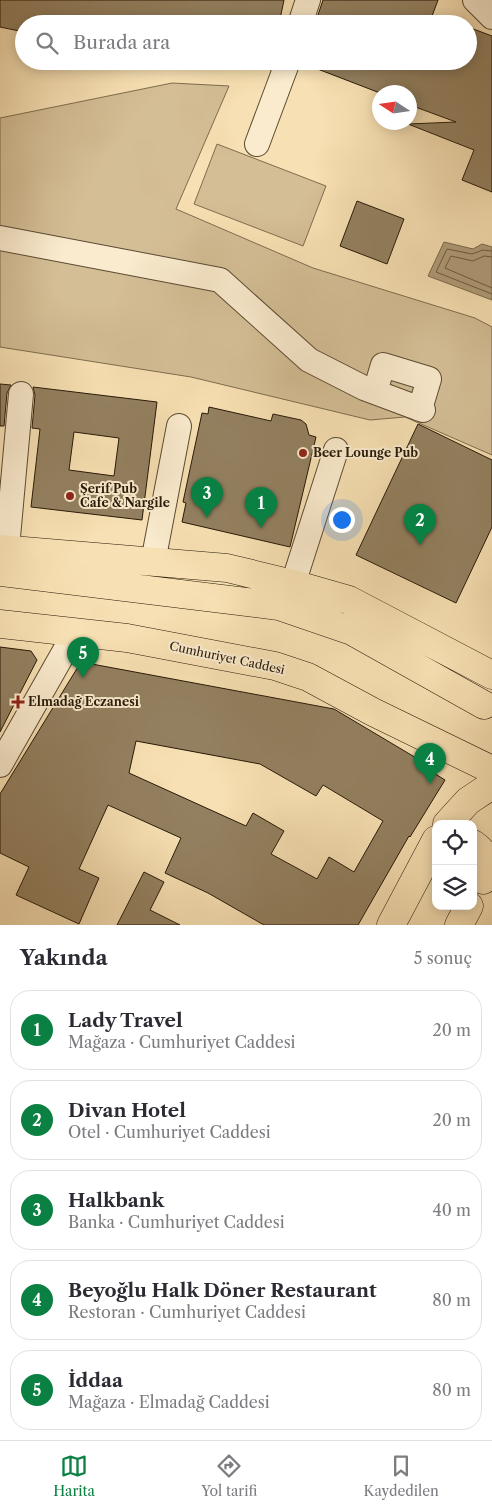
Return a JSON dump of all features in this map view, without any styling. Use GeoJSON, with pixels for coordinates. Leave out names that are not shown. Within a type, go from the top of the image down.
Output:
{"type":"FeatureCollection","features":[{"type":"Feature","properties":{"kind":"main road"},"geometry":{"type":"LineString","coordinates":[[2,556],[153,562],[227,568],[293,584],[349,600],[492,675]]}},
{"type":"Feature","properties":{"kind":"main road"},"geometry":{"type":"LineString","coordinates":[[2,556],[280,606],[352,631],[484,705]]}},
{"type":"Feature","properties":{"kind":"main road","name":"Cumhuriyet Caddesi"},"geometry":{"type":"LineString","coordinates":[[0,624],[127,638],[274,666],[308,677],[492,770]]}},
{"type":"Feature","properties":{"kind":"main road"},"geometry":{"type":"LineString","coordinates":[[451,652],[492,660]]}},
{"type":"Feature","properties":{"kind":"main road"},"geometry":{"type":"LineString","coordinates":[[451,820],[464,805],[492,785]]}},
{"type":"Feature","properties":{"kind":"main road"},"geometry":{"type":"LineString","coordinates":[[477,848],[486,856],[488,865],[483,879]]}},
{"type":"Feature","properties":{"kind":"main road"},"geometry":{"type":"LineString","coordinates":[[391,925],[432,851]]}},
{"type":"Feature","properties":{"kind":"main road"},"geometry":{"type":"LineString","coordinates":[[458,925],[467,910]]}},
{"type":"Feature","properties":{"kind":"street"},"geometry":{"type":"LineString","coordinates":[[303,15],[308,0]]}},
{"type":"Feature","properties":{"kind":"street"},"geometry":{"type":"LineString","coordinates":[[475,0],[492,17]]}},
{"type":"Feature","properties":{"kind":"street"},"geometry":{"type":"LineString","coordinates":[[258,144],[285,70]]}},
{"type":"Feature","properties":{"kind":"street"},"geometry":{"type":"LineString","coordinates":[[0,238],[220,280],[309,360],[375,392],[422,410],[429,379],[383,365],[375,392]]}},
{"type":"Feature","properties":{"kind":"street"},"geometry":{"type":"LineString","coordinates":[[2,556],[21,394]]}},
{"type":"Feature","properties":{"kind":"street"},"geometry":{"type":"LineString","coordinates":[[153,562],[179,426]]}},
{"type":"Feature","properties":{"kind":"street"},"geometry":{"type":"LineString","coordinates":[[293,584],[336,450]]}},
{"type":"Feature","properties":{"kind":"street"},"geometry":{"type":"LineString","coordinates":[[0,765],[76,631]]}},
{"type":"Feature","properties":{"kind":"shaded area"},"geometry":{"type":"Polygon","coordinates":[[[172,83],[229,86],[176,209],[313,268],[475,318],[492,327],[492,455],[405,417],[370,420],[191,377],[0,347],[0,118],[172,83]]]}},
{"type":"Feature","properties":{"kind":"shaded area"},"geometry":{"type":"Polygon","coordinates":[[[217,144],[326,186],[303,246],[194,204],[217,144]]]}},
{"type":"Feature","properties":{"kind":"water"},"geometry":{"type":"Polygon","coordinates":[[[444,242],[473,249],[482,244],[492,247],[492,300],[428,276],[444,242]]]}},
{"type":"Feature","properties":{"kind":"building"},"geometry":{"type":"Polygon","coordinates":[[[0,0],[284,0],[281,15],[15,15],[15,30],[0,27],[0,0]]]}},
{"type":"Feature","properties":{"kind":"building"},"geometry":{"type":"Polygon","coordinates":[[[323,0],[438,0],[432,15],[318,15],[323,0]]]}},
{"type":"Feature","properties":{"kind":"building"},"geometry":{"type":"Polygon","coordinates":[[[477,30],[492,36],[492,192],[462,180],[474,150],[417,128],[417,124],[456,122],[417,108],[417,85],[372,85],[372,90],[320,70],[477,70],[477,30]]]}},
{"type":"Feature","properties":{"kind":"building"},"geometry":{"type":"Polygon","coordinates":[[[357,201],[404,219],[387,264],[340,246],[357,201]]]}},
{"type":"Feature","properties":{"kind":"building"},"geometry":{"type":"Polygon","coordinates":[[[0,384],[11,385],[7,393],[4,426],[0,426],[0,384]]]}},
{"type":"Feature","properties":{"kind":"building"},"geometry":{"type":"Polygon","coordinates":[[[33,387],[157,402],[142,520],[31,507],[40,429],[32,428],[35,395],[33,387]],[[74,432],[69,470],[114,476],[119,438],[74,432]]]}},
{"type":"Feature","properties":{"kind":"building"},"geometry":{"type":"Polygon","coordinates":[[[209,407],[271,421],[273,414],[301,420],[306,424],[309,435],[316,437],[290,547],[182,522],[186,503],[183,502],[202,413],[208,414],[209,407]]]}},
{"type":"Feature","properties":{"kind":"building"},"geometry":{"type":"Polygon","coordinates":[[[418,424],[492,460],[492,527],[456,603],[356,555],[418,424]]]}},
{"type":"Feature","properties":{"kind":"building"},"geometry":{"type":"Polygon","coordinates":[[[0,647],[31,651],[37,660],[0,732],[0,647]]]}},
{"type":"Feature","properties":{"kind":"building"},"geometry":{"type":"Polygon","coordinates":[[[81,662],[334,709],[423,762],[421,765],[445,780],[409,836],[358,925],[264,925],[208,893],[165,873],[181,838],[108,805],[79,869],[99,878],[79,924],[16,895],[29,867],[0,853],[0,794],[81,662]],[[136,741],[129,773],[246,826],[253,813],[284,831],[271,854],[317,879],[329,857],[354,872],[383,821],[323,785],[316,796],[260,764],[136,741]]]}},
{"type":"Feature","properties":{"kind":"building"},"geometry":{"type":"Polygon","coordinates":[[[144,872],[164,882],[150,910],[180,925],[117,925],[144,872]]]}},
{"type":"Feature","properties":{"kind":"place","name":"Beer Lounge Pub"},"geometry":{"type":"Point","coordinates":[303,453]}},
{"type":"Feature","properties":{"kind":"place","name":"Şerif Pub Cafe & Nargile"},"geometry":{"type":"Point","coordinates":[70,496]}},
{"type":"Feature","properties":{"kind":"place","name":"Halkbank"},"geometry":{"type":"Point","coordinates":[207,518]}},
{"type":"Feature","properties":{"kind":"place","name":"Lady Travel"},"geometry":{"type":"Point","coordinates":[261,528]}},
{"type":"Feature","properties":{"kind":"place","name":"Divan Hotel"},"geometry":{"type":"Point","coordinates":[420,545]}},
{"type":"Feature","properties":{"kind":"place","name":"İddaa"},"geometry":{"type":"Point","coordinates":[83,678]}},
{"type":"Feature","properties":{"kind":"place","name":"Elmadağ Eczanesi"},"geometry":{"type":"Point","coordinates":[18,702]}},
{"type":"Feature","properties":{"kind":"place","name":"Beyoğlu Halk Döner Restaurant"},"geometry":{"type":"Point","coordinates":[430,784]}}]}
